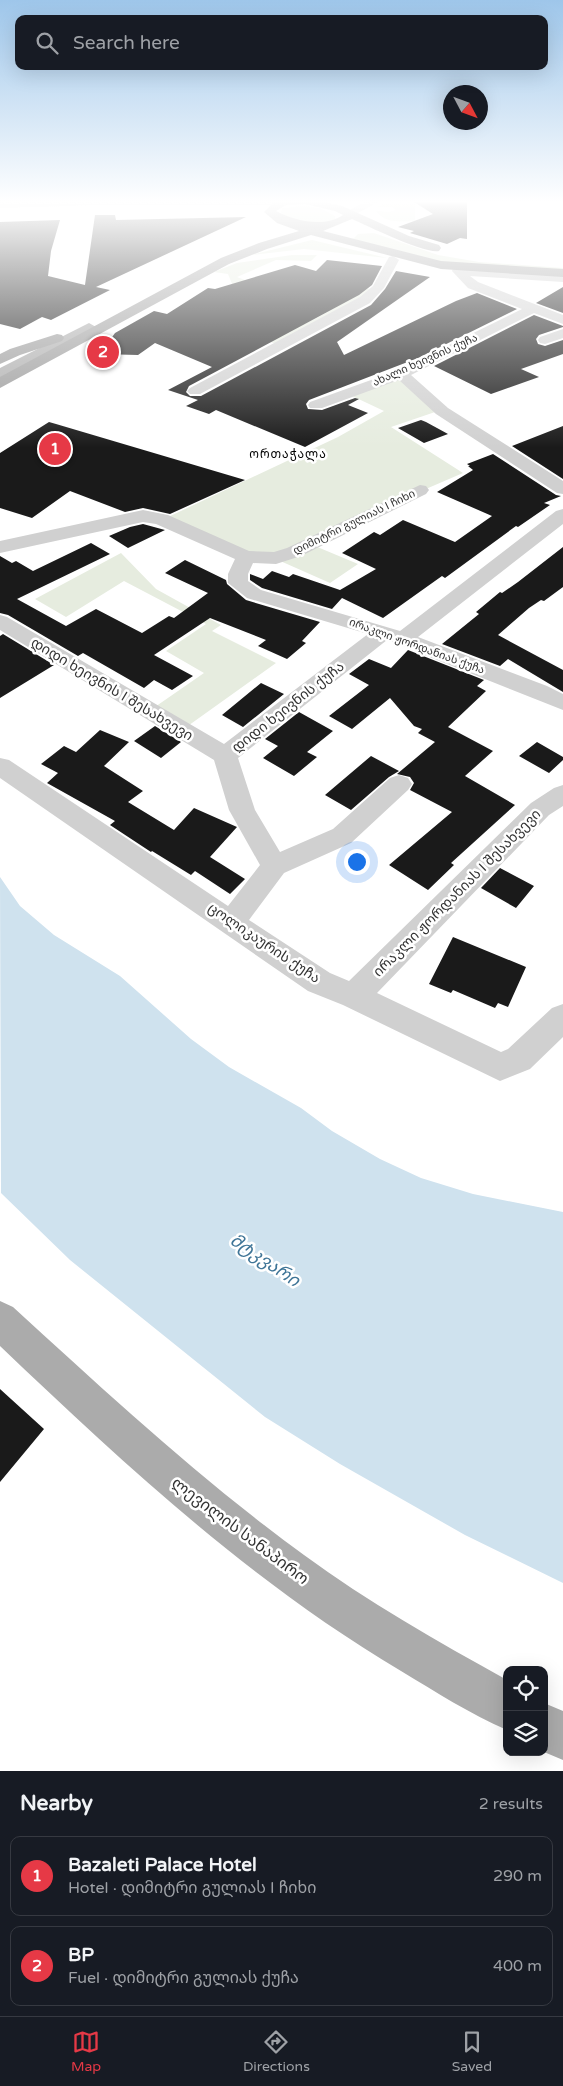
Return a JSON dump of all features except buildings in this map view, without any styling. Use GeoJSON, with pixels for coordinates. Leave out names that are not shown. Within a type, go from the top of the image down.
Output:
{"type":"FeatureCollection","features":[{"type":"Feature","properties":{"kind":"highway"},"geometry":{"type":"LineString","coordinates":[[0,360],[15,352],[89,327],[174,283]]}},
{"type":"Feature","properties":{"kind":"highway"},"geometry":{"type":"LineString","coordinates":[[0,383],[187,283]]}},
{"type":"Feature","properties":{"kind":"main road"},"geometry":{"type":"LineString","coordinates":[[0,374],[89,327]]}},
{"type":"Feature","properties":{"kind":"main road","name":"ლევილის სანაპირო"},"geometry":{"type":"LineString","coordinates":[[0,1320],[167,1475],[262,1551],[352,1613],[444,1671],[503,1704]]}},
{"type":"Feature","properties":{"kind":"main road"},"geometry":{"type":"LineString","coordinates":[[548,1729],[563,1736]]}},
{"type":"Feature","properties":{"kind":"street"},"geometry":{"type":"LineString","coordinates":[[194,391],[365,300],[381,283]]}},
{"type":"Feature","properties":{"kind":"street"},"geometry":{"type":"LineString","coordinates":[[472,283],[473,285],[563,320]]}},
{"type":"Feature","properties":{"kind":"street","name":"ახალი ხეივნის ქუჩა"},"geometry":{"type":"LineString","coordinates":[[316,405],[401,374],[532,309]]}},
{"type":"Feature","properties":{"kind":"street"},"geometry":{"type":"LineString","coordinates":[[544,340],[563,333]]}},
{"type":"Feature","properties":{"kind":"street"},"geometry":{"type":"LineString","coordinates":[[401,374],[442,411],[563,489]]}},
{"type":"Feature","properties":{"kind":"street","name":"დიმიტრი გულიას I ჩიხი"},"geometry":{"type":"LineString","coordinates":[[0,529],[35,539],[143,516],[161,519],[246,557],[276,558],[294,552],[420,490]]}},
{"type":"Feature","properties":{"kind":"street","name":"დიდი ხეივნის ქუჩა"},"geometry":{"type":"LineString","coordinates":[[274,866],[242,810],[225,756],[563,515]]}},
{"type":"Feature","properties":{"kind":"street"},"geometry":{"type":"LineString","coordinates":[[0,547],[35,539]]}},
{"type":"Feature","properties":{"kind":"street","name":"ირაკლი ჟორდანიას ქუჩა"},"geometry":{"type":"LineString","coordinates":[[246,557],[238,574],[238,583],[254,594],[393,636],[539,691],[563,704]]}},
{"type":"Feature","properties":{"kind":"street","name":"დიდი ხეივნის I შესახვევი"},"geometry":{"type":"LineString","coordinates":[[0,621],[225,756]]}},
{"type":"Feature","properties":{"kind":"street","name":"ცოლიკაურის ქუჩა"},"geometry":{"type":"LineString","coordinates":[[0,766],[319,982],[354,996],[500,1067],[519,1059],[563,1017]]}},
{"type":"Feature","properties":{"kind":"street"},"geometry":{"type":"LineString","coordinates":[[232,922],[274,866],[342,836],[399,784]]}},
{"type":"Feature","properties":{"kind":"street","name":"ირაკლი ჟორდანიას I შესახვევი"},"geometry":{"type":"LineString","coordinates":[[354,996],[540,809],[563,794]]}},
{"type":"Feature","properties":{"kind":"shaded area"},"geometry":{"type":"Polygon","coordinates":[[[232,283],[252,283],[277,292],[237,296],[232,283]]]}},
{"type":"Feature","properties":{"kind":"shaded area"},"geometry":{"type":"Polygon","coordinates":[[[359,288],[375,289],[277,344],[267,341],[327,312],[359,288]]]}},
{"type":"Feature","properties":{"kind":"shaded area"},"geometry":{"type":"Polygon","coordinates":[[[399,378],[438,411],[391,427],[463,473],[275,554],[248,554],[166,518],[338,437],[384,411],[350,395],[399,378]]]}},
{"type":"Feature","properties":{"kind":"shaded area"},"geometry":{"type":"Polygon","coordinates":[[[315,546],[358,564],[330,583],[278,560],[315,546]]]}},
{"type":"Feature","properties":{"kind":"shaded area"},"geometry":{"type":"Polygon","coordinates":[[[121,553],[156,589],[221,625],[212,631],[276,663],[185,728],[152,709],[204,673],[166,651],[206,624],[124,581],[66,617],[35,599],[121,553]]]}},
{"type":"Feature","properties":{"kind":"water","name":"მტკვარი"},"geometry":{"type":"Polygon","coordinates":[[[0,877],[20,906],[54,935],[120,976],[191,1039],[229,1067],[301,1108],[332,1131],[380,1159],[421,1178],[473,1194],[563,1212],[563,1583],[465,1535],[340,1464],[265,1417],[70,1260],[1,1193],[0,877]]]}},
{"type":"Feature","properties":{"kind":"place","name":"BP"},"geometry":{"type":"Point","coordinates":[103,352]}},
{"type":"Feature","properties":{"kind":"place","name":"Bazaleti Palace Hotel"},"geometry":{"type":"Point","coordinates":[55,449]}},
{"type":"Feature","properties":{"kind":"district","name":"ორთაჭალა"},"geometry":{"type":"Point","coordinates":[288,454]}}]}
